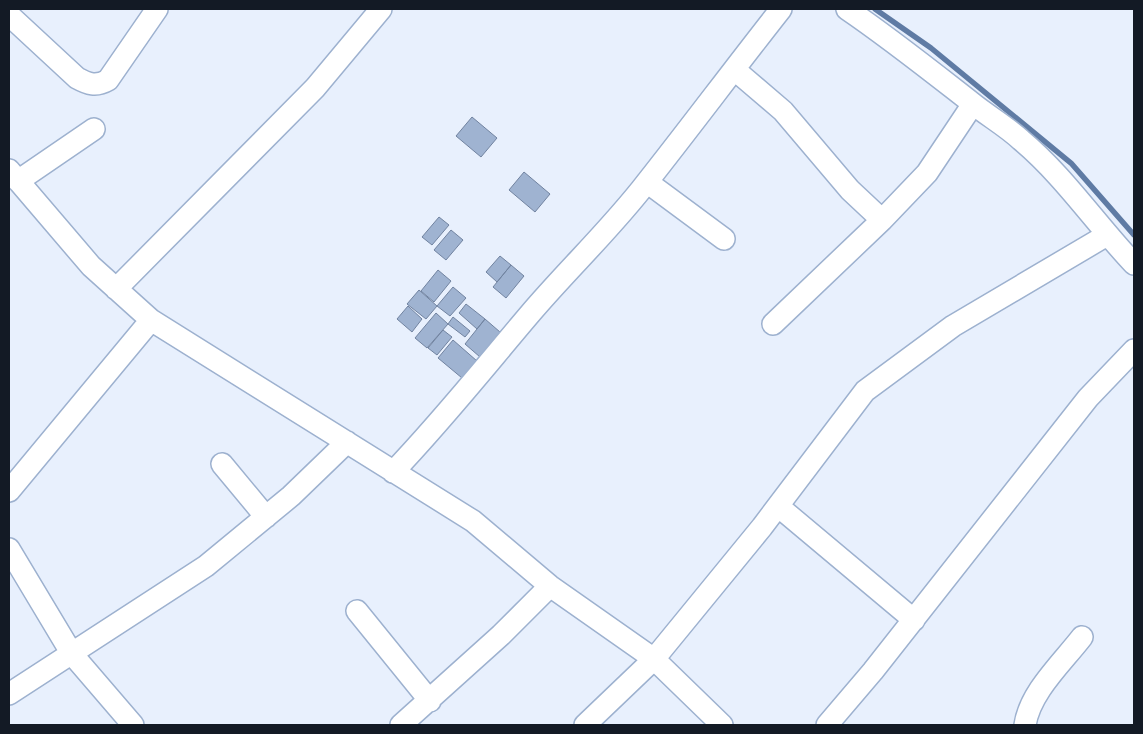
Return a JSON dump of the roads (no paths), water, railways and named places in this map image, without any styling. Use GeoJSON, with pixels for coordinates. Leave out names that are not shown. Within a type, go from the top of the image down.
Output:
{"type":"FeatureCollection","features":[{"type":"Feature","properties":{"kind":"street"},"geometry":{"type":"LineString","coordinates":[[9,16],[77,78],[87,84],[100,84],[108,80],[157,9]]}},
{"type":"Feature","properties":{"kind":"street"},"geometry":{"type":"LineString","coordinates":[[116,289],[315,88],[381,9]]}},
{"type":"Feature","properties":{"kind":"street"},"geometry":{"type":"LineString","coordinates":[[393,472],[425,440],[552,288],[647,182],[781,9]]}},
{"type":"Feature","properties":{"kind":"street"},"geometry":{"type":"LineString","coordinates":[[847,9],[900,44],[973,104],[1022,140],[1076,196],[1107,236],[1134,264]]}},
{"type":"Feature","properties":{"kind":"street"},"geometry":{"type":"LineString","coordinates":[[735,70],[783,111],[850,190],[882,220]]}},
{"type":"Feature","properties":{"kind":"street"},"geometry":{"type":"LineString","coordinates":[[774,324],[882,220],[926,173],[973,104]]}},
{"type":"Feature","properties":{"kind":"street"},"geometry":{"type":"LineString","coordinates":[[94,129],[11,174],[91,266],[151,320],[473,521],[550,586],[654,659],[722,725]]}},
{"type":"Feature","properties":{"kind":"street"},"geometry":{"type":"LineString","coordinates":[[647,182],[724,239]]}},
{"type":"Feature","properties":{"kind":"street"},"geometry":{"type":"LineString","coordinates":[[584,725],[654,659],[778,506],[865,391],[953,326],[1107,236]]}},
{"type":"Feature","properties":{"kind":"street"},"geometry":{"type":"LineString","coordinates":[[9,491],[151,320]]}},
{"type":"Feature","properties":{"kind":"street"},"geometry":{"type":"LineString","coordinates":[[827,725],[914,620],[1088,398],[1134,350]]}},
{"type":"Feature","properties":{"kind":"street"},"geometry":{"type":"LineString","coordinates":[[9,694],[206,566],[291,496],[347,442]]}},
{"type":"Feature","properties":{"kind":"street"},"geometry":{"type":"LineString","coordinates":[[222,464],[266,517]]}},
{"type":"Feature","properties":{"kind":"street"},"geometry":{"type":"LineString","coordinates":[[778,506],[914,620]]}},
{"type":"Feature","properties":{"kind":"street"},"geometry":{"type":"LineString","coordinates":[[9,549],[72,654],[133,725]]}},
{"type":"Feature","properties":{"kind":"street"},"geometry":{"type":"LineString","coordinates":[[401,725],[430,701],[501,635],[550,586]]}},
{"type":"Feature","properties":{"kind":"street"},"geometry":{"type":"LineString","coordinates":[[357,611],[430,701]]}},
{"type":"Feature","properties":{"kind":"street"},"geometry":{"type":"LineString","coordinates":[[1025,725],[1027,714],[1036,696],[1082,637]]}},
{"type":"Feature","properties":{"kind":"waterway"},"geometry":{"type":"LineString","coordinates":[[875,9],[931,48],[1071,163],[1134,235]]}}]}
